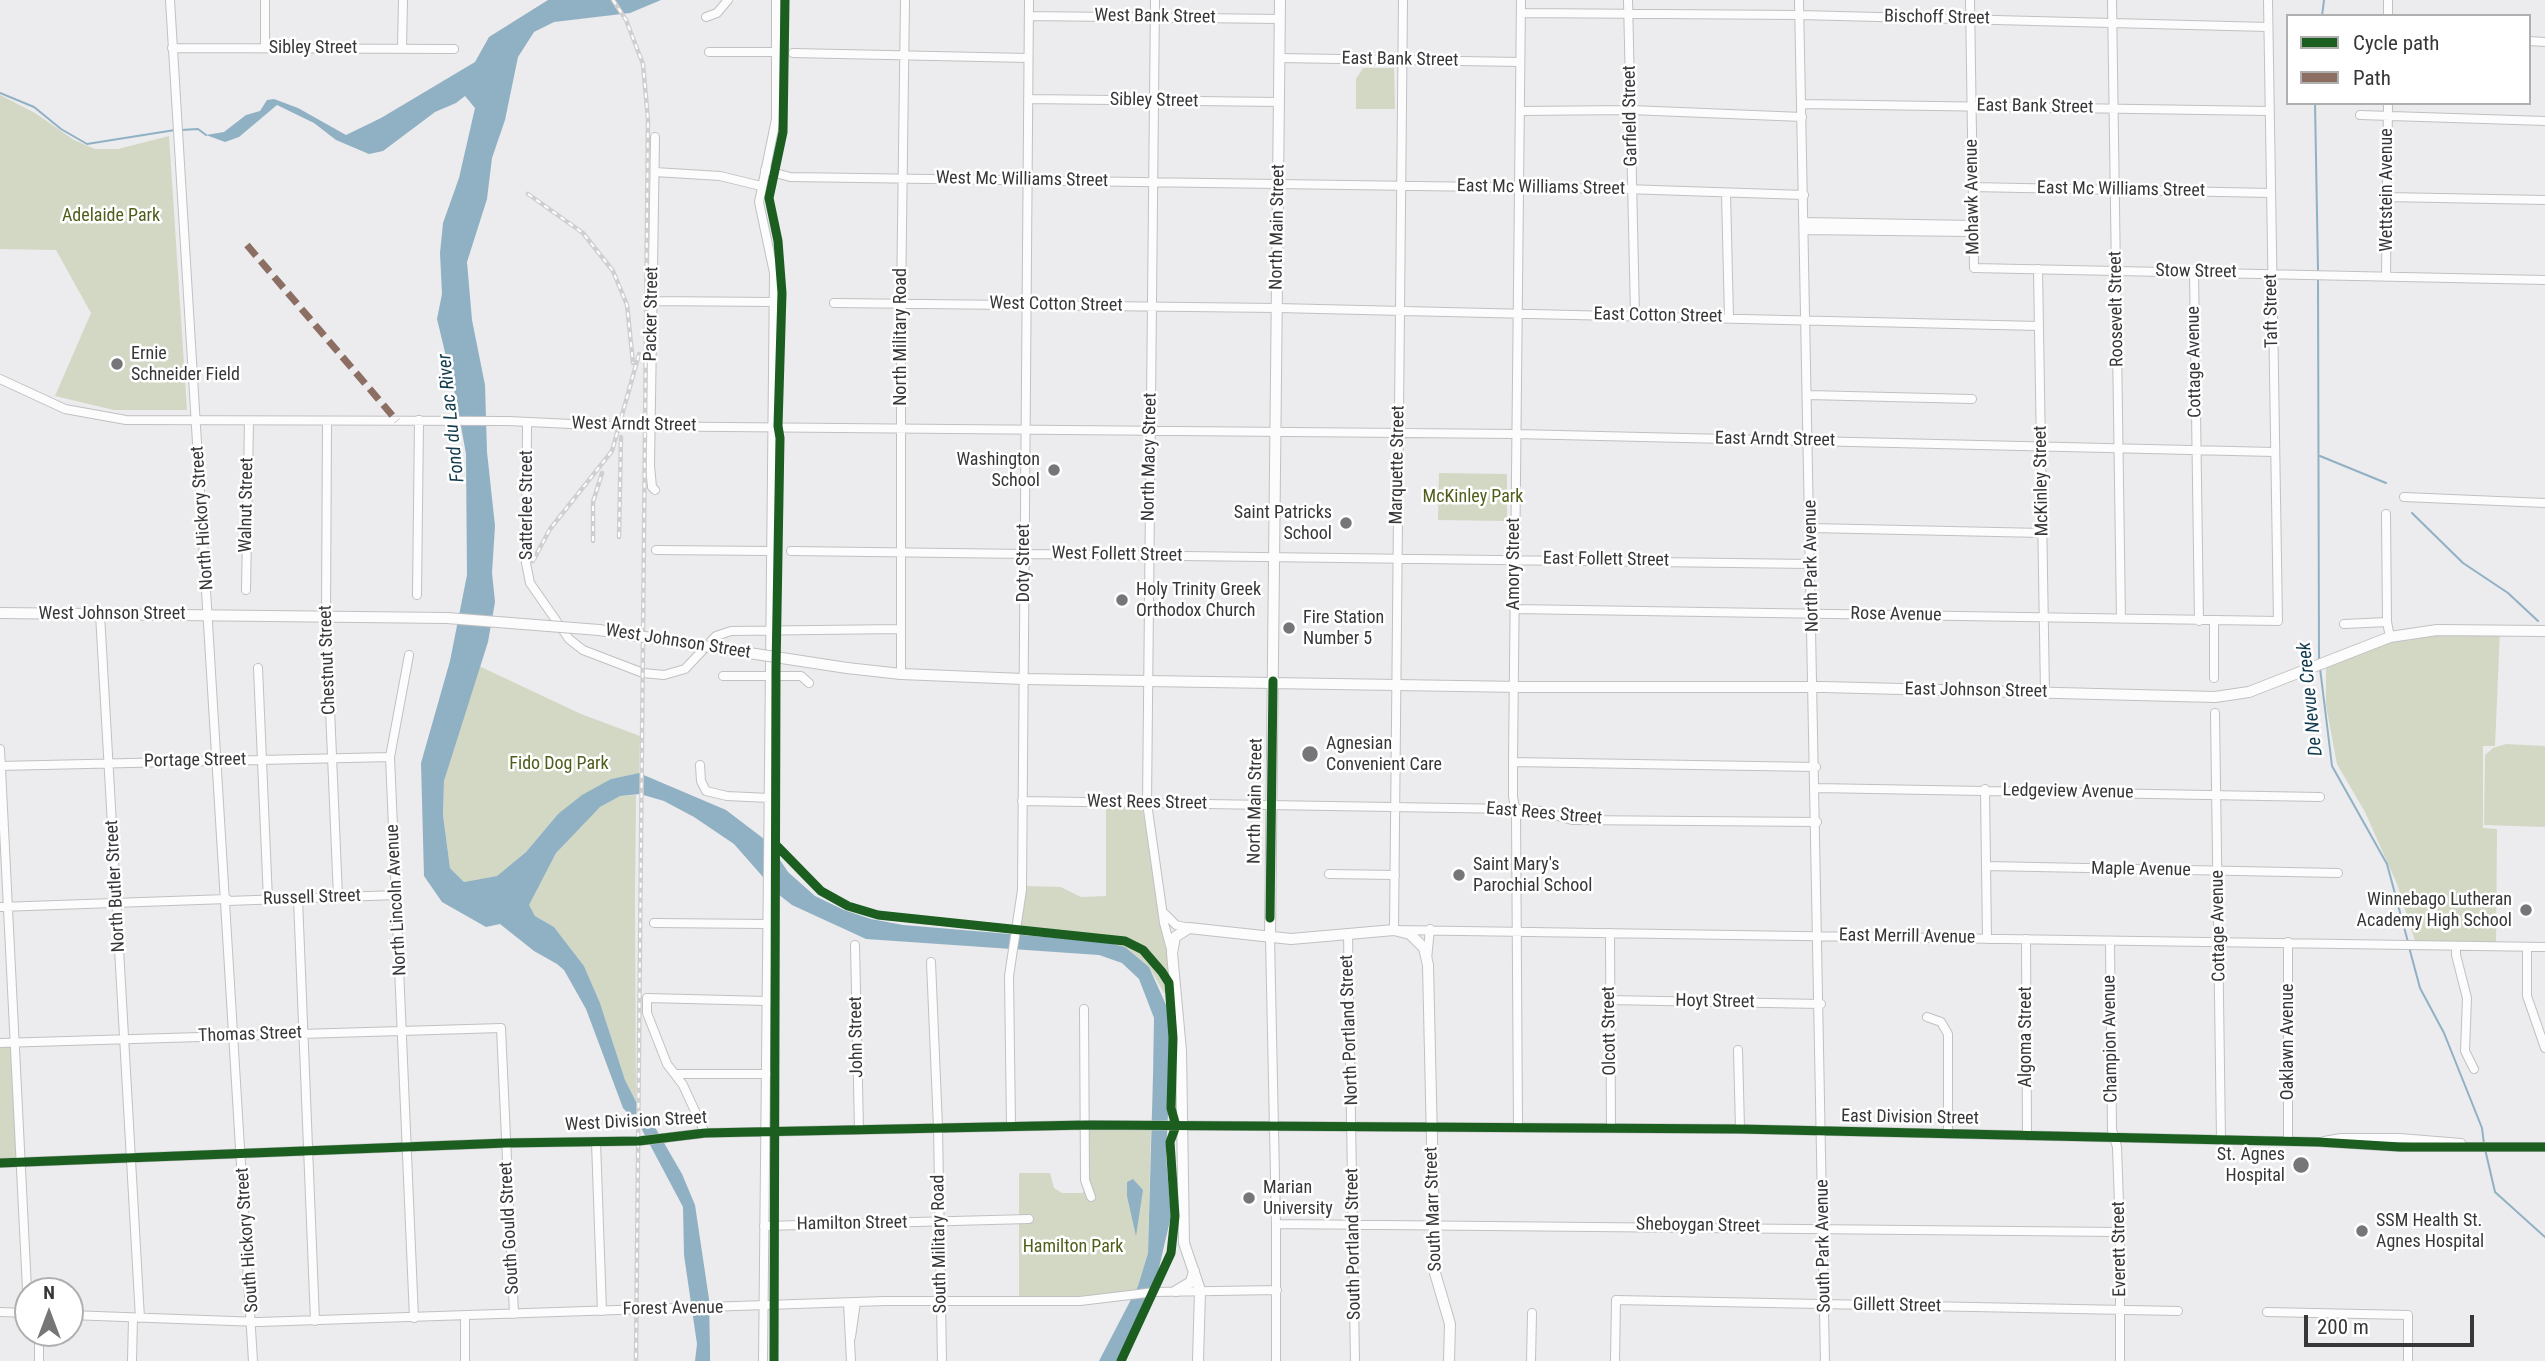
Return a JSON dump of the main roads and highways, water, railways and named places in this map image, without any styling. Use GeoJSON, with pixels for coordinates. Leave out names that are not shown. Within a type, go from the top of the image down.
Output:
{"type":"FeatureCollection","features":[{"type":"Feature","properties":{"kind":"main road","name":"North Main Street"},"geometry":{"type":"LineString","coordinates":[[1270,938],[1280,0]]}},
{"type":"Feature","properties":{"kind":"main road","name":"West Johnson Street"},"geometry":{"type":"LineString","coordinates":[[0,613],[447,618],[599,630],[901,674],[1023,679],[1396,685]]}},
{"type":"Feature","properties":{"kind":"main road","name":"East Johnson Street"},"geometry":{"type":"LineString","coordinates":[[1396,685],[1814,688],[2216,697],[2249,692],[2390,637],[2437,630],[2545,631]]}},
{"type":"Feature","properties":{"kind":"main road"},"geometry":{"type":"LineString","coordinates":[[1233,931],[1254,930],[1270,920],[1279,933],[1291,939]]}},
{"type":"Feature","properties":{"kind":"main road","name":"North Macy Street"},"geometry":{"type":"LineString","coordinates":[[1198,1361],[1200,1290],[1184,1243],[1181,1038],[1172,953],[1175,937],[1189,928],[1233,931]]}},
{"type":"Feature","properties":{"kind":"main road","name":"East Merrill Avenue"},"geometry":{"type":"LineString","coordinates":[[1233,931],[1291,939],[1394,930],[1419,941],[1427,959]]}},
{"type":"Feature","properties":{"kind":"main road","name":"South Marr Street"},"geometry":{"type":"LineString","coordinates":[[1427,959],[1435,1273],[1450,1324],[1449,1361]]}},
{"type":"Feature","properties":{"kind":"main road"},"geometry":{"type":"LineString","coordinates":[[1176,1291],[1191,1282],[1194,1270]]}},
{"type":"Feature","properties":{"kind":"water"},"geometry":{"type":"Polygon","coordinates":[[[548,0],[661,0],[630,13],[554,22],[534,32],[518,57],[505,120],[492,158],[487,199],[467,262],[472,320],[485,385],[487,452],[495,526],[492,573],[495,602],[488,642],[444,781],[443,815],[450,868],[464,882],[497,876],[526,852],[558,814],[582,795],[611,779],[639,773],[726,810],[768,842],[788,872],[815,896],[844,910],[903,925],[1105,942],[1125,947],[1149,967],[1167,1007],[1171,1051],[1166,1156],[1171,1216],[1156,1281],[1117,1361],[1099,1361],[1138,1286],[1148,1253],[1154,1018],[1139,979],[1122,963],[1099,955],[866,939],[792,905],[778,894],[734,844],[664,801],[640,794],[620,796],[600,807],[556,853],[529,905],[535,916],[554,927],[584,966],[600,1003],[625,1080],[644,1117],[656,1129],[682,1174],[695,1205],[709,1299],[710,1361],[695,1361],[697,1344],[684,1255],[683,1207],[640,1126],[623,1108],[586,1009],[564,970],[557,964],[534,951],[500,924],[486,927],[442,902],[424,876],[421,763],[450,661],[467,575],[466,454],[437,319],[442,294],[440,253],[443,223],[459,178],[475,108],[465,96],[435,112],[383,151],[369,154],[336,140],[314,123],[277,105],[239,137],[225,142],[206,135],[224,132],[246,115],[260,111],[267,100],[274,99],[298,108],[346,135],[381,118],[475,62],[489,37],[548,0]]]}},
{"type":"Feature","properties":{"kind":"water"},"geometry":{"type":"Polygon","coordinates":[[[1133,1179],[1143,1190],[1136,1236],[1127,1196],[1127,1182],[1133,1179]]]}},
{"type":"Feature","properties":{"kind":"waterway","name":"De Nevue Creek"},"geometry":{"type":"LineString","coordinates":[[2322,14],[2324,0]]}},
{"type":"Feature","properties":{"kind":"waterway"},"geometry":{"type":"LineString","coordinates":[[0,93],[34,107],[61,129],[87,144],[175,130]]}},
{"type":"Feature","properties":{"kind":"waterway","name":"De Nevue Creek"},"geometry":{"type":"LineString","coordinates":[[2315,105],[2318,270]]}},
{"type":"Feature","properties":{"kind":"waterway"},"geometry":{"type":"LineString","coordinates":[[181,130],[198,129],[206,135]]}},
{"type":"Feature","properties":{"kind":"waterway","name":"De Nevue Creek"},"geometry":{"type":"LineString","coordinates":[[2318,280],[2319,659]]}},
{"type":"Feature","properties":{"kind":"waterway"},"geometry":{"type":"LineString","coordinates":[[2320,456],[2386,483]]}},
{"type":"Feature","properties":{"kind":"waterway"},"geometry":{"type":"LineString","coordinates":[[2412,513],[2463,563],[2508,593],[2538,621]]}},
{"type":"Feature","properties":{"kind":"waterway","name":"De Nevue Creek"},"geometry":{"type":"LineString","coordinates":[[2320,668],[2332,766],[2387,864],[2408,942]]}},
{"type":"Feature","properties":{"kind":"waterway","name":"De Nevue Creek"},"geometry":{"type":"LineString","coordinates":[[2409,947],[2420,988],[2444,1033],[2482,1128],[2484,1144]]}},
{"type":"Feature","properties":{"kind":"waterway","name":"De Nevue Creek"},"geometry":{"type":"LineString","coordinates":[[2485,1149],[2495,1192],[2545,1237]]}},
{"type":"Feature","properties":{"kind":"railway"},"geometry":{"type":"LineString","coordinates":[[613,0],[626,20],[643,64],[648,120],[636,1361]]}},
{"type":"Feature","properties":{"kind":"railway"},"geometry":{"type":"LineString","coordinates":[[528,194],[583,233],[613,271],[627,305],[633,363]]}},
{"type":"Feature","properties":{"kind":"railway"},"geometry":{"type":"LineString","coordinates":[[533,561],[550,529],[612,451],[639,354]]}},
{"type":"Feature","properties":{"kind":"railway"},"geometry":{"type":"LineString","coordinates":[[619,537],[621,437]]}},
{"type":"Feature","properties":{"kind":"railway"},"geometry":{"type":"LineString","coordinates":[[593,541],[593,502],[602,473]]}},
{"type":"Feature","properties":{"kind":"place","name":"Ernie Schneider Field"},"geometry":{"type":"Point","coordinates":[117,364]}},
{"type":"Feature","properties":{"kind":"place","name":"Washington School"},"geometry":{"type":"Point","coordinates":[1054,470]}},
{"type":"Feature","properties":{"kind":"place","name":"Saint Patricks School"},"geometry":{"type":"Point","coordinates":[1346,523]}},
{"type":"Feature","properties":{"kind":"place","name":"Holy Trinity Greek Orthodox Church"},"geometry":{"type":"Point","coordinates":[1122,600]}},
{"type":"Feature","properties":{"kind":"place","name":"Fire Station Number 5"},"geometry":{"type":"Point","coordinates":[1289,628]}},
{"type":"Feature","properties":{"kind":"place","name":"Agnesian Convenient Care"},"geometry":{"type":"Point","coordinates":[1310,754]}},
{"type":"Feature","properties":{"kind":"place","name":"Saint Mary's Parochial School"},"geometry":{"type":"Point","coordinates":[1459,875]}},
{"type":"Feature","properties":{"kind":"place","name":"Winnebago Lutheran Academy High School"},"geometry":{"type":"Point","coordinates":[2526,910]}},
{"type":"Feature","properties":{"kind":"place","name":"St. Agnes Hospital"},"geometry":{"type":"Point","coordinates":[2301,1165]}},
{"type":"Feature","properties":{"kind":"place","name":"Marian University"},"geometry":{"type":"Point","coordinates":[1249,1198]}},
{"type":"Feature","properties":{"kind":"place","name":"SSM Health St. Agnes Hospital"},"geometry":{"type":"Point","coordinates":[2362,1231]}},
{"type":"Feature","properties":{"kind":"park label","name":"Adelaide Park"},"geometry":{"type":"Point","coordinates":[111,216]}},
{"type":"Feature","properties":{"kind":"park label","name":"McKinley Park"},"geometry":{"type":"Point","coordinates":[1473,497]}},
{"type":"Feature","properties":{"kind":"park label","name":"Fido Dog Park"},"geometry":{"type":"Point","coordinates":[559,764]}},
{"type":"Feature","properties":{"kind":"park label","name":"Hamilton Park"},"geometry":{"type":"Point","coordinates":[1073,1247]}},
{"type":"Feature","properties":{"kind":"water label","name":"Fond du Lac River"},"geometry":{"type":"Point","coordinates":[452,418]}}]}
